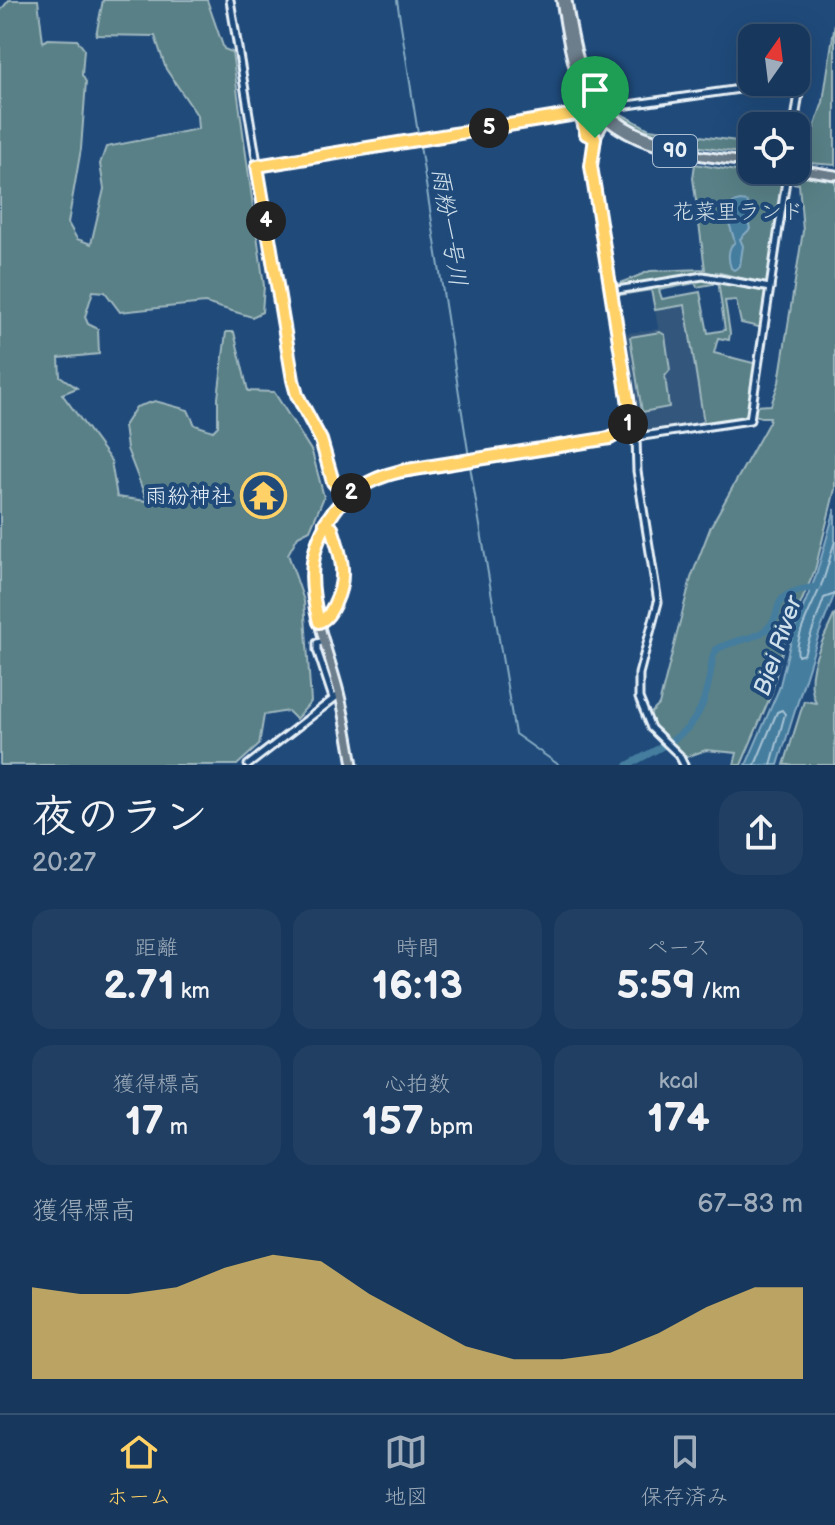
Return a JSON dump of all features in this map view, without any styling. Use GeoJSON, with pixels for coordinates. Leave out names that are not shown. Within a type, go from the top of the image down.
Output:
{"type":"FeatureCollection","features":[{"type":"Feature","properties":{"kind":"main road","name":"90"},"geometry":{"type":"LineString","coordinates":[[564,0],[576,75],[588,99],[644,144],[666,150],[738,158]]}},
{"type":"Feature","properties":{"kind":"main road"},"geometry":{"type":"LineString","coordinates":[[353,765],[314,602],[311,571],[325,523],[346,496],[385,475],[610,438],[626,429],[630,411],[591,166],[595,138],[607,116]]}},
{"type":"Feature","properties":{"kind":"main road"},"geometry":{"type":"LineString","coordinates":[[810,169],[835,172]]}},
{"type":"Feature","properties":{"kind":"street"},"geometry":{"type":"LineString","coordinates":[[230,0],[293,380],[297,395],[321,440],[333,482],[346,496]]}},
{"type":"Feature","properties":{"kind":"street"},"geometry":{"type":"LineString","coordinates":[[607,116],[621,106],[738,89]]}},
{"type":"Feature","properties":{"kind":"street"},"geometry":{"type":"LineString","coordinates":[[257,166],[576,114],[582,117],[586,134],[595,138]]}},
{"type":"Feature","properties":{"kind":"street"},"geometry":{"type":"LineString","coordinates":[[626,429],[636,437],[750,420],[786,184]]}},
{"type":"Feature","properties":{"kind":"street"},"geometry":{"type":"LineString","coordinates":[[611,291],[703,276],[770,288]]}},
{"type":"Feature","properties":{"kind":"street"},"geometry":{"type":"LineString","coordinates":[[636,437],[637,471],[658,602],[640,668],[638,687],[643,711],[654,730],[679,755],[684,765]]}},
{"type":"Feature","properties":{"kind":"street"},"geometry":{"type":"LineString","coordinates":[[319,622],[325,620],[335,602],[344,574],[332,528],[325,523]]}},
{"type":"Feature","properties":{"kind":"street"},"geometry":{"type":"LineString","coordinates":[[248,765],[336,696]]}},
{"type":"Feature","properties":{"kind":"shaded area"},"geometry":{"type":"Polygon","coordinates":[[[685,305],[704,423],[641,433],[626,333],[658,329],[655,310],[685,305]]]}},
{"type":"Feature","properties":{"kind":"green space"},"geometry":{"type":"Polygon","coordinates":[[[9,0],[38,0],[43,42],[48,39],[77,40],[84,49],[82,75],[86,82],[81,149],[68,223],[77,239],[91,244],[104,189],[100,164],[106,147],[198,129],[197,115],[166,69],[155,36],[96,35],[103,0],[207,0],[224,49],[232,52],[264,286],[262,312],[252,317],[205,303],[120,312],[105,292],[93,291],[85,317],[88,324],[98,329],[99,354],[59,358],[60,376],[77,388],[62,394],[111,461],[117,497],[147,501],[127,449],[124,426],[136,407],[155,401],[188,410],[195,425],[213,431],[218,426],[226,332],[234,332],[248,391],[274,392],[312,452],[324,497],[310,530],[298,536],[288,554],[304,601],[311,702],[296,719],[288,711],[264,715],[259,745],[237,765],[0,765],[0,11],[9,0]]]}},
{"type":"Feature","properties":{"kind":"green space"},"geometry":{"type":"Polygon","coordinates":[[[835,22],[835,165],[810,163],[810,139],[823,102],[835,22]]]}},
{"type":"Feature","properties":{"kind":"green space"},"geometry":{"type":"Polygon","coordinates":[[[621,114],[649,129],[738,141],[738,153],[650,137],[618,118],[621,114]]]}},
{"type":"Feature","properties":{"kind":"green space","name":"花菜里ランド"},"geometry":{"type":"Polygon","coordinates":[[[695,164],[738,171],[738,184],[784,184],[769,285],[716,272],[713,284],[697,287],[695,283],[659,290],[662,299],[700,292],[708,333],[725,330],[718,280],[767,288],[763,328],[741,323],[736,300],[725,301],[729,340],[718,338],[714,353],[761,365],[755,406],[771,405],[779,382],[803,231],[799,184],[810,184],[810,174],[835,179],[835,489],[815,570],[785,640],[771,695],[741,765],[734,765],[737,753],[706,750],[686,757],[659,732],[648,716],[659,705],[691,578],[711,526],[770,417],[748,413],[741,418],[704,423],[685,305],[655,310],[651,290],[619,295],[618,284],[650,271],[705,269],[693,178],[695,164]]]}},
{"type":"Feature","properties":{"kind":"green space"},"geometry":{"type":"Polygon","coordinates":[[[660,332],[665,335],[670,370],[665,376],[669,407],[642,412],[630,337],[660,332]]]}},
{"type":"Feature","properties":{"kind":"green space"},"geometry":{"type":"Polygon","coordinates":[[[835,613],[835,765],[784,765],[804,701],[816,703],[812,692],[813,669],[835,613]]]}},
{"type":"Feature","properties":{"kind":"water"},"geometry":{"type":"Polygon","coordinates":[[[747,202],[751,213],[748,220],[750,229],[740,239],[743,246],[740,266],[734,270],[729,261],[735,242],[729,223],[733,203],[747,202]]]}},
{"type":"Feature","properties":{"kind":"water"},"geometry":{"type":"Polygon","coordinates":[[[835,509],[835,593],[778,765],[746,765],[779,689],[793,632],[816,576],[835,509]]]}},
{"type":"Feature","properties":{"kind":"waterway","name":"雨粉一号川"},"geometry":{"type":"LineString","coordinates":[[397,0],[469,457]]}},
{"type":"Feature","properties":{"kind":"waterway","name":"雨粉一号川"},"geometry":{"type":"LineString","coordinates":[[470,466],[515,734],[559,765]]}},
{"type":"Feature","properties":{"kind":"waterway","name":"Biei River"},"geometry":{"type":"LineString","coordinates":[[628,765],[680,735],[690,725],[704,699],[716,650],[764,631],[788,594],[817,587]]}},
{"type":"Feature","properties":{"kind":"place","name":"雨紛神社"},"geometry":{"type":"Point","coordinates":[264,496]}},
{"type":"Feature","properties":{"kind":"route"},"geometry":{"type":"LineString","coordinates":[[595,138],[586,134],[582,117],[576,114],[257,166],[297,395],[321,440],[333,482],[346,496],[329,516],[325,523],[313,560],[311,583],[319,622],[325,620],[341,590],[344,574],[332,528],[325,523],[346,496],[363,485],[375,478],[401,471],[610,438],[626,429],[630,411],[591,166],[595,138]]}}]}
